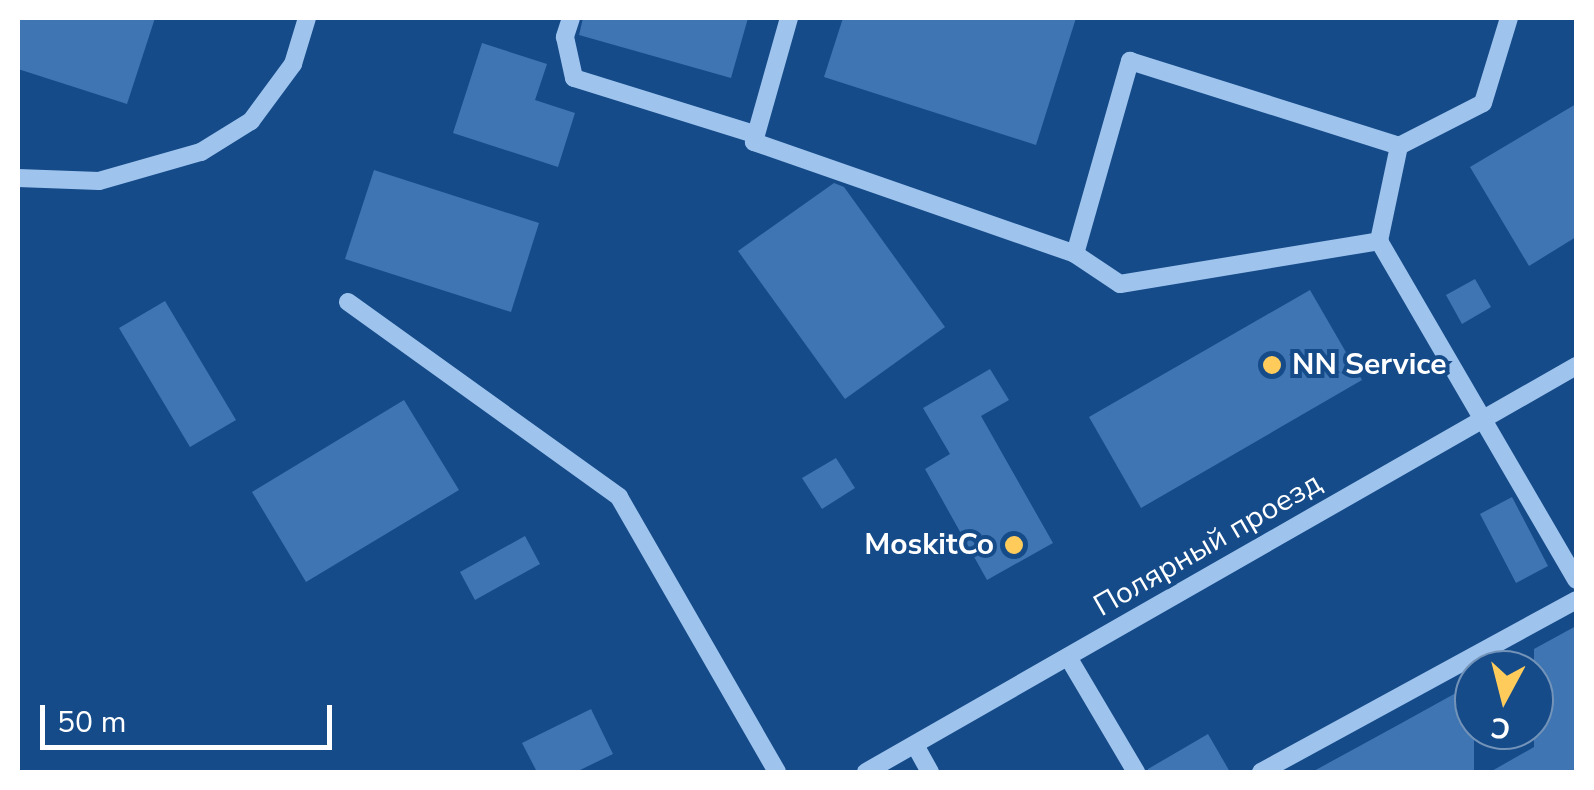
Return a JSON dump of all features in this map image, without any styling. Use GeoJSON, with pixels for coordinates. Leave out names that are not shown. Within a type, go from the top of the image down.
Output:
{"type":"FeatureCollection","features":[{"type":"Feature","properties":{"kind":"street"},"geometry":{"type":"LineString","coordinates":[[18,178],[99,181],[201,152],[252,121],[293,64],[308,18]]}},
{"type":"Feature","properties":{"kind":"street"},"geometry":{"type":"LineString","coordinates":[[570,18],[565,37],[574,78],[754,134]]}},
{"type":"Feature","properties":{"kind":"street"},"geometry":{"type":"LineString","coordinates":[[789,18],[754,142],[1075,254],[1120,284],[1379,241]]}},
{"type":"Feature","properties":{"kind":"street"},"geometry":{"type":"LineString","coordinates":[[1075,254],[1130,61],[1400,146],[1483,102],[1509,18]]}},
{"type":"Feature","properties":{"kind":"street"},"geometry":{"type":"LineString","coordinates":[[1400,146],[1379,241],[1576,580]]}},
{"type":"Feature","properties":{"kind":"street"},"geometry":{"type":"LineString","coordinates":[[348,302],[619,497],[777,772]]}},
{"type":"Feature","properties":{"kind":"street","name":"Полярный проезд"},"geometry":{"type":"LineString","coordinates":[[866,772],[1576,366]]}},
{"type":"Feature","properties":{"kind":"street"},"geometry":{"type":"LineString","coordinates":[[1261,772],[1576,600]]}},
{"type":"Feature","properties":{"kind":"street"},"geometry":{"type":"LineString","coordinates":[[1068,658],[1136,772]]}},
{"type":"Feature","properties":{"kind":"street"},"geometry":{"type":"LineString","coordinates":[[915,745],[930,772]]}},
{"type":"Feature","properties":{"kind":"building"},"geometry":{"type":"Polygon","coordinates":[[[18,18],[155,18],[127,104],[18,69],[18,18]]]}},
{"type":"Feature","properties":{"kind":"building"},"geometry":{"type":"Polygon","coordinates":[[[583,18],[748,18],[731,78],[579,35],[583,18]]]}},
{"type":"Feature","properties":{"kind":"building"},"geometry":{"type":"Polygon","coordinates":[[[843,18],[1076,18],[1036,145],[824,77],[843,18]]]}},
{"type":"Feature","properties":{"kind":"building"},"geometry":{"type":"Polygon","coordinates":[[[482,43],[547,64],[535,100],[575,113],[558,167],[453,133],[482,43]]]}},
{"type":"Feature","properties":{"kind":"building"},"geometry":{"type":"Polygon","coordinates":[[[1576,104],[1576,237],[1529,266],[1470,167],[1576,104]]]}},
{"type":"Feature","properties":{"kind":"building"},"geometry":{"type":"Polygon","coordinates":[[[374,170],[539,223],[511,312],[345,259],[374,170]]]}},
{"type":"Feature","properties":{"kind":"building"},"geometry":{"type":"Polygon","coordinates":[[[834,183],[844,187],[945,327],[845,399],[738,251],[834,183]]]}},
{"type":"Feature","properties":{"kind":"building"},"geometry":{"type":"Polygon","coordinates":[[[1475,279],[1491,307],[1462,324],[1446,295],[1475,279]]]}},
{"type":"Feature","properties":{"kind":"building"},"geometry":{"type":"Polygon","coordinates":[[[1310,290],[1362,380],[1141,508],[1089,417],[1310,290]]]}},
{"type":"Feature","properties":{"kind":"building"},"geometry":{"type":"Polygon","coordinates":[[[165,301],[236,420],[190,447],[119,328],[165,301]]]}},
{"type":"Feature","properties":{"kind":"building"},"geometry":{"type":"Polygon","coordinates":[[[990,369],[1009,400],[981,416],[1053,543],[987,580],[925,469],[950,454],[923,408],[990,369]]]}},
{"type":"Feature","properties":{"kind":"building"},"geometry":{"type":"Polygon","coordinates":[[[404,400],[459,490],[306,582],[252,492],[404,400]]]}},
{"type":"Feature","properties":{"kind":"building"},"geometry":{"type":"Polygon","coordinates":[[[836,458],[855,488],[822,509],[802,478],[836,458]]]}},
{"type":"Feature","properties":{"kind":"building"},"geometry":{"type":"Polygon","coordinates":[[[1512,497],[1548,566],[1516,583],[1480,514],[1512,497]]]}},
{"type":"Feature","properties":{"kind":"building"},"geometry":{"type":"Polygon","coordinates":[[[525,536],[540,564],[475,600],[460,572],[525,536]]]}},
{"type":"Feature","properties":{"kind":"building"},"geometry":{"type":"Polygon","coordinates":[[[1576,626],[1576,772],[1490,772],[1529,750],[1554,750],[1554,650],[1534,649],[1576,626]]]}},
{"type":"Feature","properties":{"kind":"building"},"geometry":{"type":"Polygon","coordinates":[[[1454,694],[1454,750],[1474,750],[1474,772],[1312,772],[1454,694]]]}},
{"type":"Feature","properties":{"kind":"building"},"geometry":{"type":"Polygon","coordinates":[[[591,709],[613,754],[576,772],[537,772],[522,743],[591,709]]]}},
{"type":"Feature","properties":{"kind":"building"},"geometry":{"type":"Polygon","coordinates":[[[1208,734],[1230,772],[1148,772],[1148,769],[1208,734]]]}},
{"type":"Feature","properties":{"kind":"place","name":"NN Service"},"geometry":{"type":"Point","coordinates":[1272,365]}},
{"type":"Feature","properties":{"kind":"place","name":"MoskitCo"},"geometry":{"type":"Point","coordinates":[1014,545]}}]}
